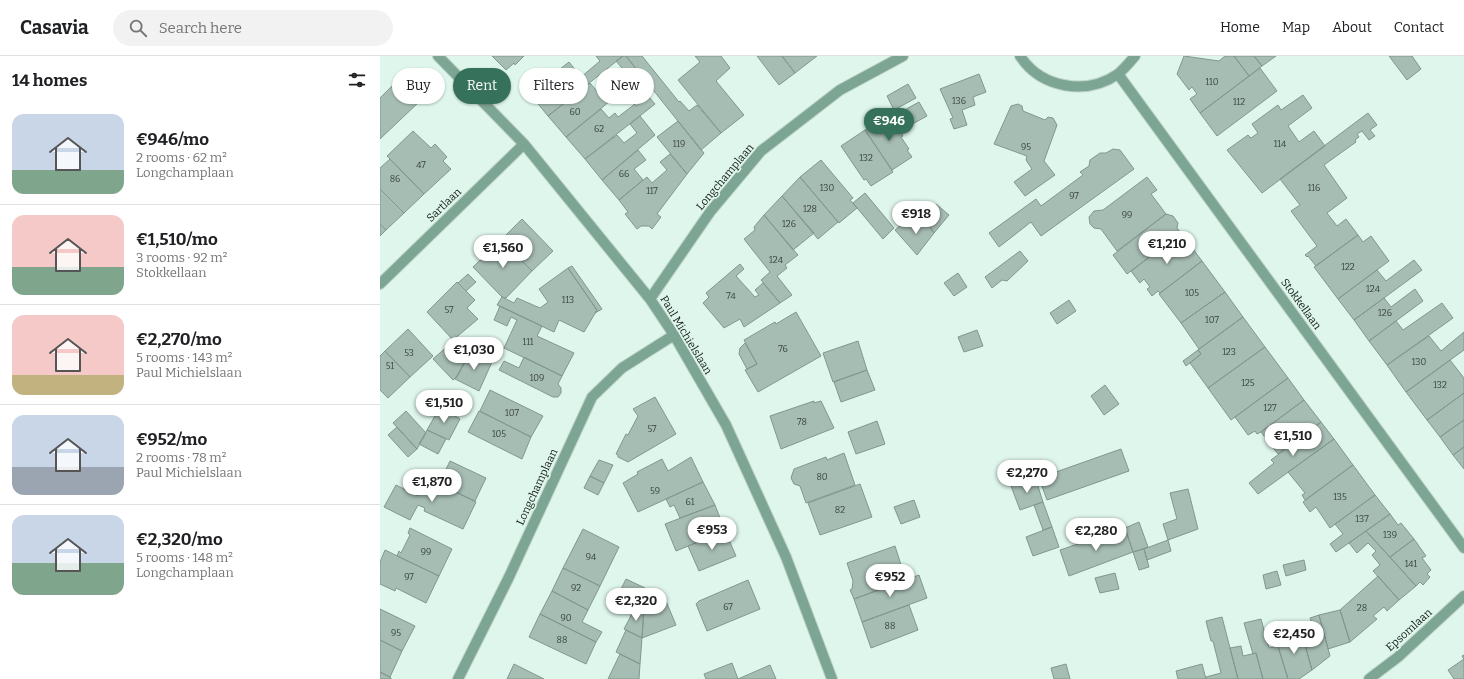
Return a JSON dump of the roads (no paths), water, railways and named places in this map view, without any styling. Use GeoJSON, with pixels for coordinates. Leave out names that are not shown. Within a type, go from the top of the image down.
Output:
{"type":"FeatureCollection","features":[{"type":"Feature","properties":{"kind":"street","name":"Paul Michielslaan"},"geometry":{"type":"LineString","coordinates":[[438,56],[524,144],[650,299],[674,335],[726,426],[786,557],[832,679]]}},
{"type":"Feature","properties":{"kind":"street","name":"Longchamplaan"},"geometry":{"type":"LineString","coordinates":[[650,299],[710,212],[761,151],[840,90],[903,56]]}},
{"type":"Feature","properties":{"kind":"street"},"geometry":{"type":"LineString","coordinates":[[1020,56],[1026,66],[1046,80],[1071,87],[1096,85],[1118,74],[1135,56]]}},
{"type":"Feature","properties":{"kind":"street","name":"Stokkellaan"},"geometry":{"type":"LineString","coordinates":[[1118,74],[1464,548]]}},
{"type":"Feature","properties":{"kind":"street","name":"Sartlaan"},"geometry":{"type":"LineString","coordinates":[[380,284],[524,144]]}},
{"type":"Feature","properties":{"kind":"street","name":"Longchamplaan"},"geometry":{"type":"LineString","coordinates":[[458,679],[509,577],[592,397],[622,368],[674,335]]}},
{"type":"Feature","properties":{"kind":"street","name":"Epsomlaan"},"geometry":{"type":"LineString","coordinates":[[1369,679],[1398,656],[1464,596]]}}]}
